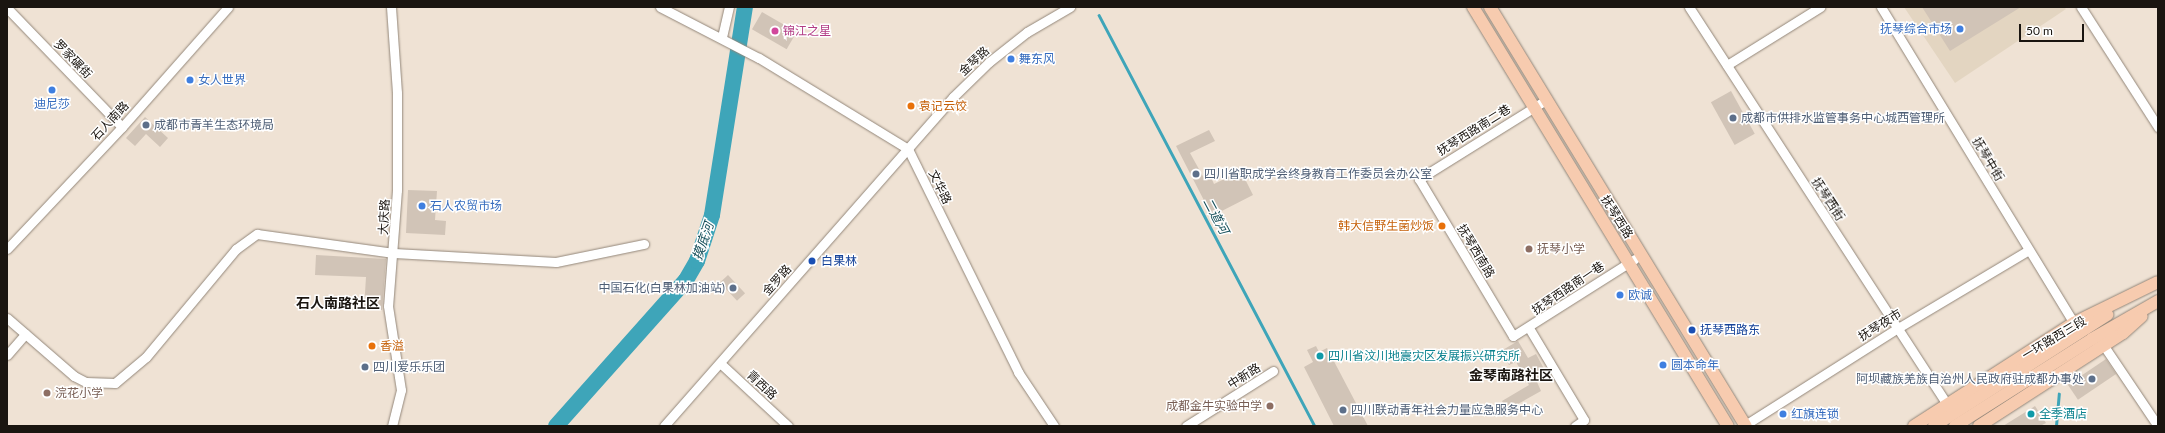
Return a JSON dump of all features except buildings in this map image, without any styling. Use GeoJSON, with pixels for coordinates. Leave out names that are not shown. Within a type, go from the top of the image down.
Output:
{"type":"FeatureCollection","features":[{"type":"Feature","properties":{"kind":"main road","name":"抚琴西路"},"geometry":{"type":"LineString","coordinates":[[1473,7],[1538,105],[1632,261],[1728,426]]}},
{"type":"Feature","properties":{"kind":"main road","name":"抚琴西路"},"geometry":{"type":"LineString","coordinates":[[1490,7],[1745,425]]}},
{"type":"Feature","properties":{"kind":"main road","name":"一环路西三段"},"geometry":{"type":"LineString","coordinates":[[1914,426],[2079,327],[2156,284]]}},
{"type":"Feature","properties":{"kind":"main road"},"geometry":{"type":"LineString","coordinates":[[1955,426],[2092,339],[2158,301]]}},
{"type":"Feature","properties":{"kind":"main road"},"geometry":{"type":"LineString","coordinates":[[1979,426],[2123,333],[2158,301]]}},
{"type":"Feature","properties":{"kind":"main road"},"geometry":{"type":"LineString","coordinates":[[1934,426],[2079,327]]}},
{"type":"Feature","properties":{"kind":"street","name":"石人南路"},"geometry":{"type":"LineString","coordinates":[[7,248],[122,127],[228,7]]}},
{"type":"Feature","properties":{"kind":"street","name":"大庆路"},"geometry":{"type":"LineString","coordinates":[[391,7],[397,93],[394,253],[388,306],[401,390],[392,426]]}},
{"type":"Feature","properties":{"kind":"street"},"geometry":{"type":"LineString","coordinates":[[660,7],[722,37],[760,58],[908,149]]}},
{"type":"Feature","properties":{"kind":"street"},"geometry":{"type":"LineString","coordinates":[[722,37],[729,7]]}},
{"type":"Feature","properties":{"kind":"street","name":"金琴路"},"geometry":{"type":"LineString","coordinates":[[908,149],[953,97],[989,62],[1027,32],[1070,7]]}},
{"type":"Feature","properties":{"kind":"street","name":"抚琴西街"},"geometry":{"type":"LineString","coordinates":[[1689,7],[1948,405]]}},
{"type":"Feature","properties":{"kind":"street"},"geometry":{"type":"LineString","coordinates":[[1727,66],[1820,7]]}},
{"type":"Feature","properties":{"kind":"street","name":"抚琴中街"},"geometry":{"type":"LineString","coordinates":[[1881,7],[2029,250],[2079,327]]}},
{"type":"Feature","properties":{"kind":"street"},"geometry":{"type":"LineString","coordinates":[[2081,7],[2158,127]]}},
{"type":"Feature","properties":{"kind":"street","name":"罗家碾街"},"geometry":{"type":"LineString","coordinates":[[7,8],[122,127]]}},
{"type":"Feature","properties":{"kind":"street","name":"抚琴西路南二巷"},"geometry":{"type":"LineString","coordinates":[[1419,179],[1538,105]]}},
{"type":"Feature","properties":{"kind":"street","name":"金罗路"},"geometry":{"type":"LineString","coordinates":[[664,426],[908,149]]}},
{"type":"Feature","properties":{"kind":"street","name":"文华路"},"geometry":{"type":"LineString","coordinates":[[908,149],[1018,372],[1054,426]]}},
{"type":"Feature","properties":{"kind":"street","name":"抚琴西南路"},"geometry":{"type":"LineString","coordinates":[[1419,179],[1513,336]]}},
{"type":"Feature","properties":{"kind":"street"},"geometry":{"type":"LineString","coordinates":[[7,318],[74,376],[86,382],[115,382],[146,357],[236,248],[257,234],[394,253],[556,262],[644,244]]}},
{"type":"Feature","properties":{"kind":"street","name":"抚琴夜市"},"geometry":{"type":"LineString","coordinates":[[1745,425],[1898,328],[2029,250]]}},
{"type":"Feature","properties":{"kind":"street","name":"抚琴西路南一巷"},"geometry":{"type":"LineString","coordinates":[[1513,336],[1529,328],[1632,261]]}},
{"type":"Feature","properties":{"kind":"street"},"geometry":{"type":"LineString","coordinates":[[1529,328],[1584,420],[1575,426]]}},
{"type":"Feature","properties":{"kind":"street"},"geometry":{"type":"LineString","coordinates":[[7,355],[25,334]]}},
{"type":"Feature","properties":{"kind":"street"},"geometry":{"type":"LineString","coordinates":[[2104,346],[2158,426]]}},
{"type":"Feature","properties":{"kind":"street","name":"青西路"},"geometry":{"type":"LineString","coordinates":[[720,363],[788,426]]}},
{"type":"Feature","properties":{"kind":"street","name":"中新路"},"geometry":{"type":"LineString","coordinates":[[1186,426],[1274,371]]}},
{"type":"Feature","properties":{"kind":"shaded area"},"geometry":{"type":"Polygon","coordinates":[[[1904,7],[2064,7],[2066,9],[1955,83],[1904,7]]]}},
{"type":"Feature","properties":{"kind":"waterway","name":"摸底河"},"geometry":{"type":"LineString","coordinates":[[556,426],[686,280],[697,261],[712,215],[745,7]]}},
{"type":"Feature","properties":{"kind":"waterway","name":"二道河"},"geometry":{"type":"LineString","coordinates":[[1099,15],[1315,426]]}},
{"type":"Feature","properties":{"kind":"waterway"},"geometry":{"type":"LineString","coordinates":[[2056,426],[2059,394]]}},
{"type":"Feature","properties":{"kind":"place","name":"抚琴综合市场"},"geometry":{"type":"Point","coordinates":[1960,29]}},
{"type":"Feature","properties":{"kind":"place","name":"锦江之星"},"geometry":{"type":"Point","coordinates":[775,31]}},
{"type":"Feature","properties":{"kind":"place","name":"舞东风"},"geometry":{"type":"Point","coordinates":[1011,59]}},
{"type":"Feature","properties":{"kind":"place","name":"女人世界"},"geometry":{"type":"Point","coordinates":[190,80]}},
{"type":"Feature","properties":{"kind":"place","name":"迪尼莎"},"geometry":{"type":"Point","coordinates":[52,90]}},
{"type":"Feature","properties":{"kind":"place","name":"袁记云饺"},"geometry":{"type":"Point","coordinates":[911,106]}},
{"type":"Feature","properties":{"kind":"place","name":"成都市供排水监管事务中心城西管理所"},"geometry":{"type":"Point","coordinates":[1733,118]}},
{"type":"Feature","properties":{"kind":"place","name":"成都市青羊生态环境局"},"geometry":{"type":"Point","coordinates":[146,125]}},
{"type":"Feature","properties":{"kind":"place","name":"四川省职成学会终身教育工作委员会办公室"},"geometry":{"type":"Point","coordinates":[1196,174]}},
{"type":"Feature","properties":{"kind":"place","name":"石人农贸市场"},"geometry":{"type":"Point","coordinates":[422,206]}},
{"type":"Feature","properties":{"kind":"place","name":"韩大信野生菌炒饭"},"geometry":{"type":"Point","coordinates":[1442,226]}},
{"type":"Feature","properties":{"kind":"place","name":"抚琴小学"},"geometry":{"type":"Point","coordinates":[1529,249]}},
{"type":"Feature","properties":{"kind":"place","name":"白果林"},"geometry":{"type":"Point","coordinates":[812,261]}},
{"type":"Feature","properties":{"kind":"place","name":"中国石化(白果林加油站)"},"geometry":{"type":"Point","coordinates":[733,288]}},
{"type":"Feature","properties":{"kind":"place","name":"欧诚"},"geometry":{"type":"Point","coordinates":[1620,295]}},
{"type":"Feature","properties":{"kind":"place","name":"抚琴西路东"},"geometry":{"type":"Point","coordinates":[1692,330]}},
{"type":"Feature","properties":{"kind":"place","name":"香溢"},"geometry":{"type":"Point","coordinates":[372,346]}},
{"type":"Feature","properties":{"kind":"place","name":"四川省汶川地震灾区发展振兴研究所"},"geometry":{"type":"Point","coordinates":[1320,356]}},
{"type":"Feature","properties":{"kind":"place","name":"圆本命年"},"geometry":{"type":"Point","coordinates":[1663,365]}},
{"type":"Feature","properties":{"kind":"place","name":"四川爱乐乐团"},"geometry":{"type":"Point","coordinates":[365,367]}},
{"type":"Feature","properties":{"kind":"place","name":"阿坝藏族羌族自治州人民政府驻成都办事处"},"geometry":{"type":"Point","coordinates":[2092,379]}},
{"type":"Feature","properties":{"kind":"place","name":"浣花小学"},"geometry":{"type":"Point","coordinates":[47,393]}},
{"type":"Feature","properties":{"kind":"place","name":"成都金牛实验中学"},"geometry":{"type":"Point","coordinates":[1270,406]}},
{"type":"Feature","properties":{"kind":"place","name":"四川联动青年社会力量应急服务中心"},"geometry":{"type":"Point","coordinates":[1343,410]}},
{"type":"Feature","properties":{"kind":"place","name":"红旗连锁"},"geometry":{"type":"Point","coordinates":[1783,414]}},
{"type":"Feature","properties":{"kind":"place","name":"全季酒店"},"geometry":{"type":"Point","coordinates":[2031,414]}},
{"type":"Feature","properties":{"kind":"district","name":"石人南路社区"},"geometry":{"type":"Point","coordinates":[338,303]}},
{"type":"Feature","properties":{"kind":"district","name":"金琴南路社区"},"geometry":{"type":"Point","coordinates":[1511,375]}}]}
